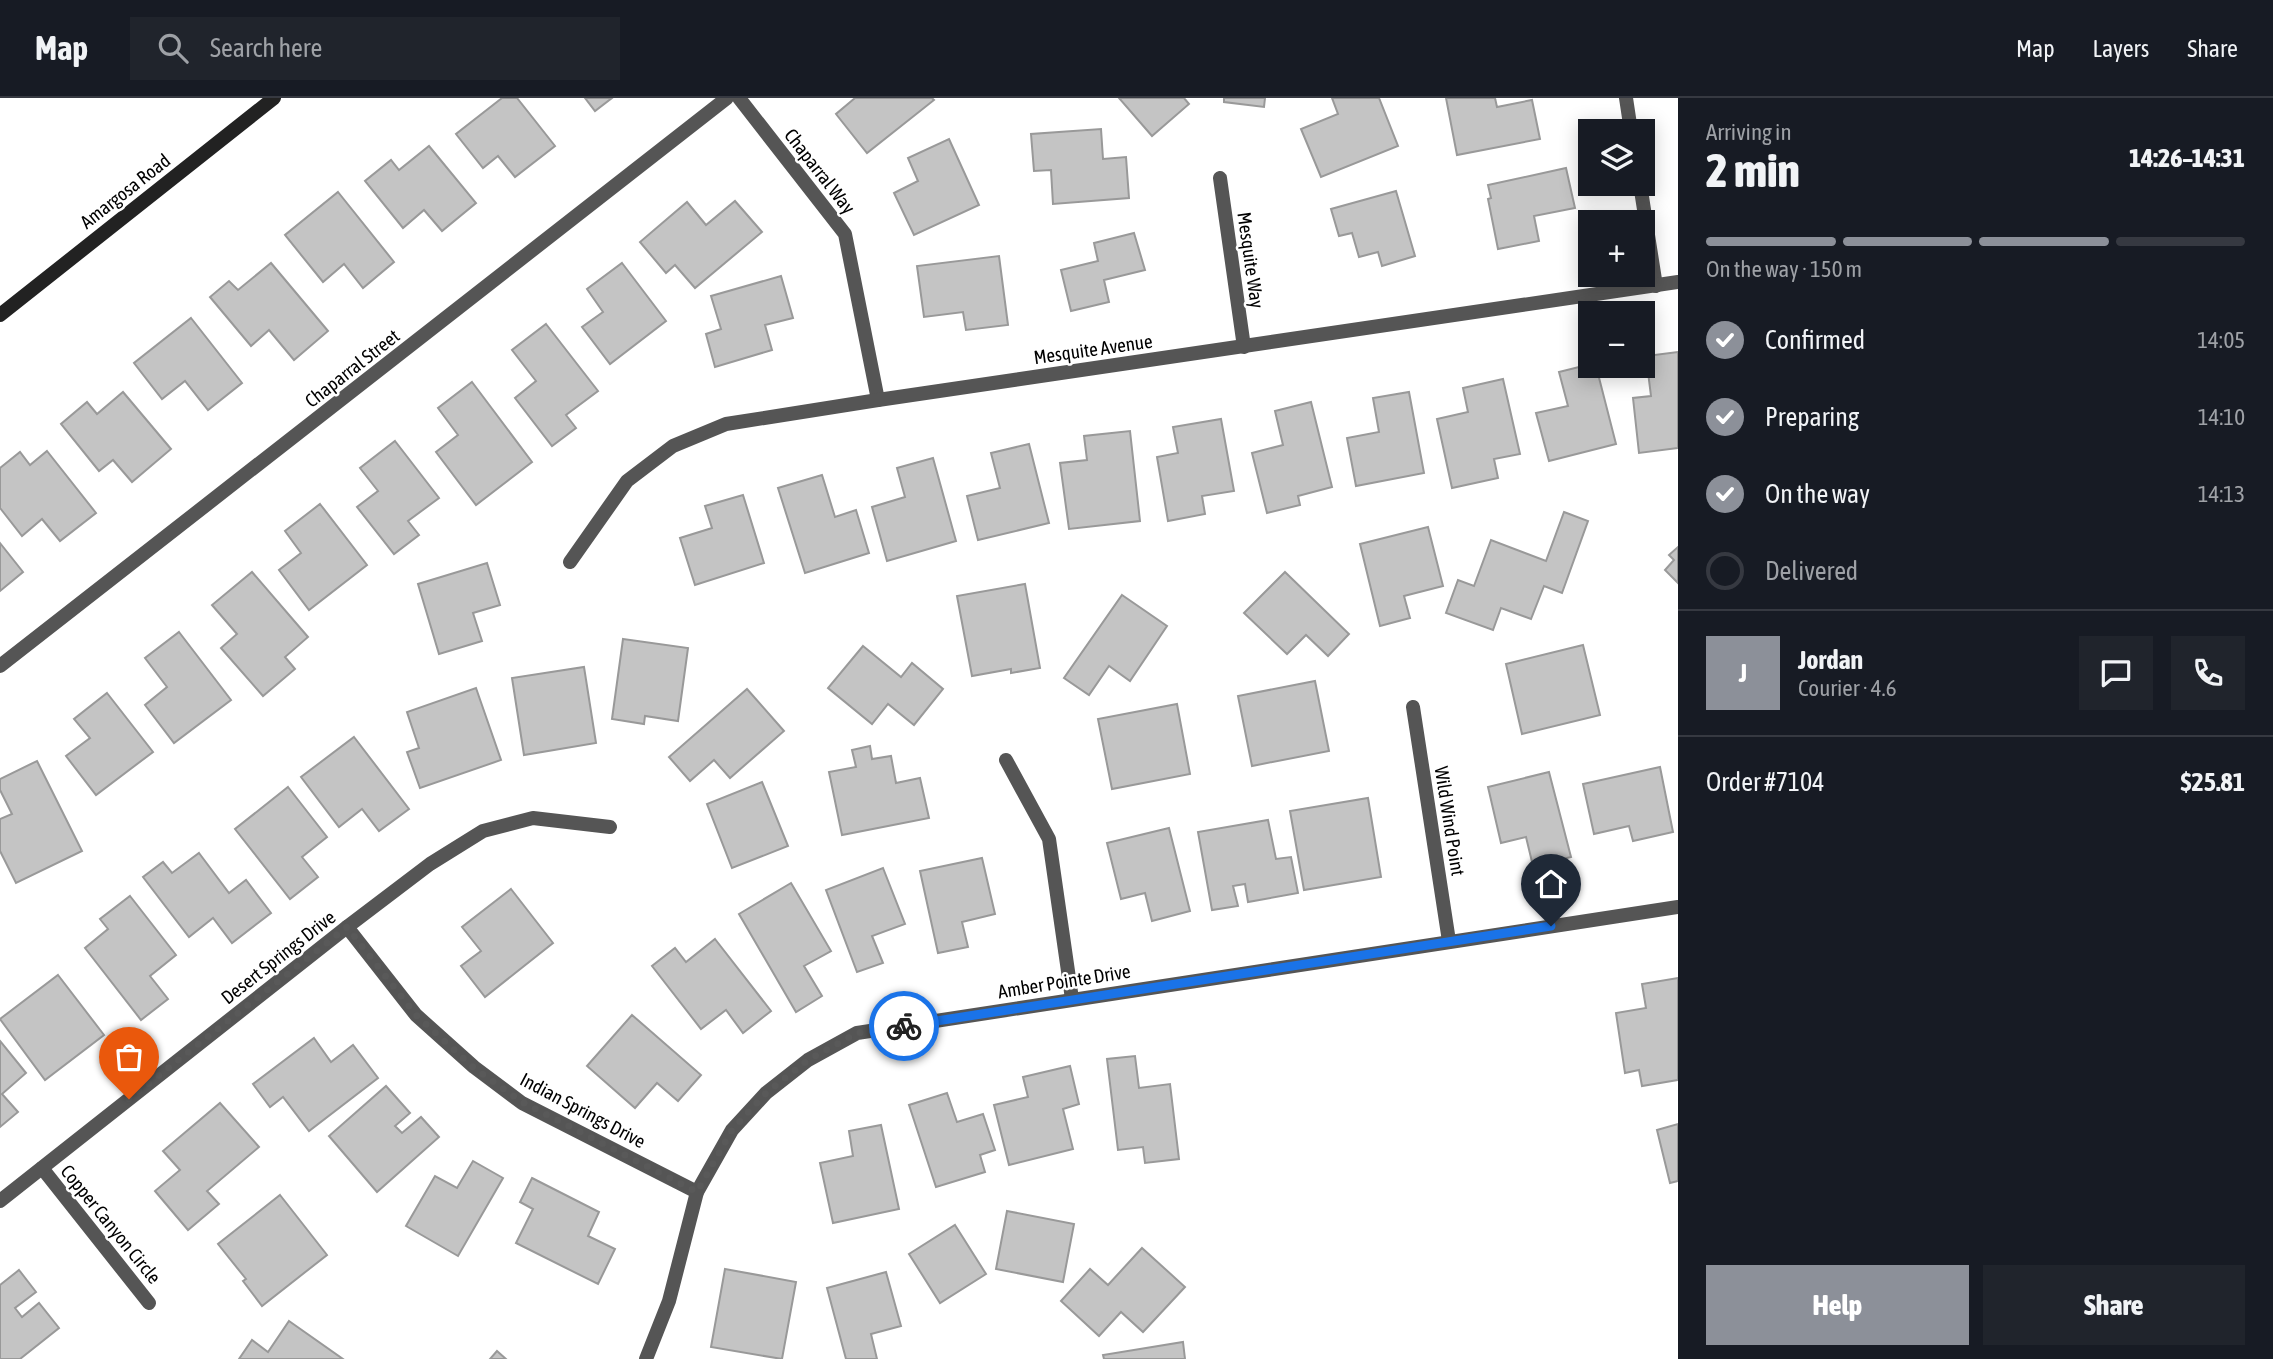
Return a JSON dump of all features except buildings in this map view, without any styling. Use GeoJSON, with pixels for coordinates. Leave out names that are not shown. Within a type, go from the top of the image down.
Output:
{"type":"FeatureCollection","features":[{"type":"Feature","properties":{"kind":"main road","name":"Amargosa Road"},"geometry":{"type":"LineString","coordinates":[[0,314],[274,98]]}},
{"type":"Feature","properties":{"kind":"street","name":"Chaparral Street"},"geometry":{"type":"LineString","coordinates":[[0,666],[727,98]]}},
{"type":"Feature","properties":{"kind":"street","name":"Chaparral Way"},"geometry":{"type":"LineString","coordinates":[[739,98],[845,234],[878,400]]}},
{"type":"Feature","properties":{"kind":"street"},"geometry":{"type":"LineString","coordinates":[[1626,98],[1629,119]]}},
{"type":"Feature","properties":{"kind":"street","name":"Mesquite Way"},"geometry":{"type":"LineString","coordinates":[[1220,178],[1244,347]]}},
{"type":"Feature","properties":{"kind":"street"},"geometry":{"type":"LineString","coordinates":[[1642,196],[1656,286]]}},
{"type":"Feature","properties":{"kind":"street","name":"Mesquite Avenue"},"geometry":{"type":"LineString","coordinates":[[570,562],[627,481],[673,446],[726,425],[878,400],[1678,282]]}},
{"type":"Feature","properties":{"kind":"street","name":"Wild Wind Point"},"geometry":{"type":"LineString","coordinates":[[1413,707],[1450,941]]}},
{"type":"Feature","properties":{"kind":"street"},"geometry":{"type":"LineString","coordinates":[[1006,760],[1049,839],[1072,999]]}},
{"type":"Feature","properties":{"kind":"street","name":"Desert Springs Drive"},"geometry":{"type":"LineString","coordinates":[[0,1201],[347,927],[430,864],[483,831],[533,818],[610,827]]}},
{"type":"Feature","properties":{"kind":"street","name":"Amber Pointe Drive"},"geometry":{"type":"LineString","coordinates":[[646,1359],[669,1301],[697,1192],[732,1130],[766,1093],[808,1060],[857,1033],[1678,907]]}},
{"type":"Feature","properties":{"kind":"street","name":"Indian Springs Drive"},"geometry":{"type":"LineString","coordinates":[[347,927],[416,1015],[474,1068],[522,1102],[697,1192]]}},
{"type":"Feature","properties":{"kind":"street","name":"Copper Canyon Circle"},"geometry":{"type":"LineString","coordinates":[[42,1168],[149,1303]]}},
{"type":"Feature","properties":{"kind":"way so far"},"geometry":{"type":"LineString","coordinates":[[129,1099],[347,927],[416,1015],[474,1068],[522,1102],[697,1192],[732,1130],[766,1093],[808,1060],[857,1033],[904,1026]]}},
{"type":"Feature","properties":{"kind":"route"},"geometry":{"type":"LineString","coordinates":[[904,1026],[1551,926]]}}]}
